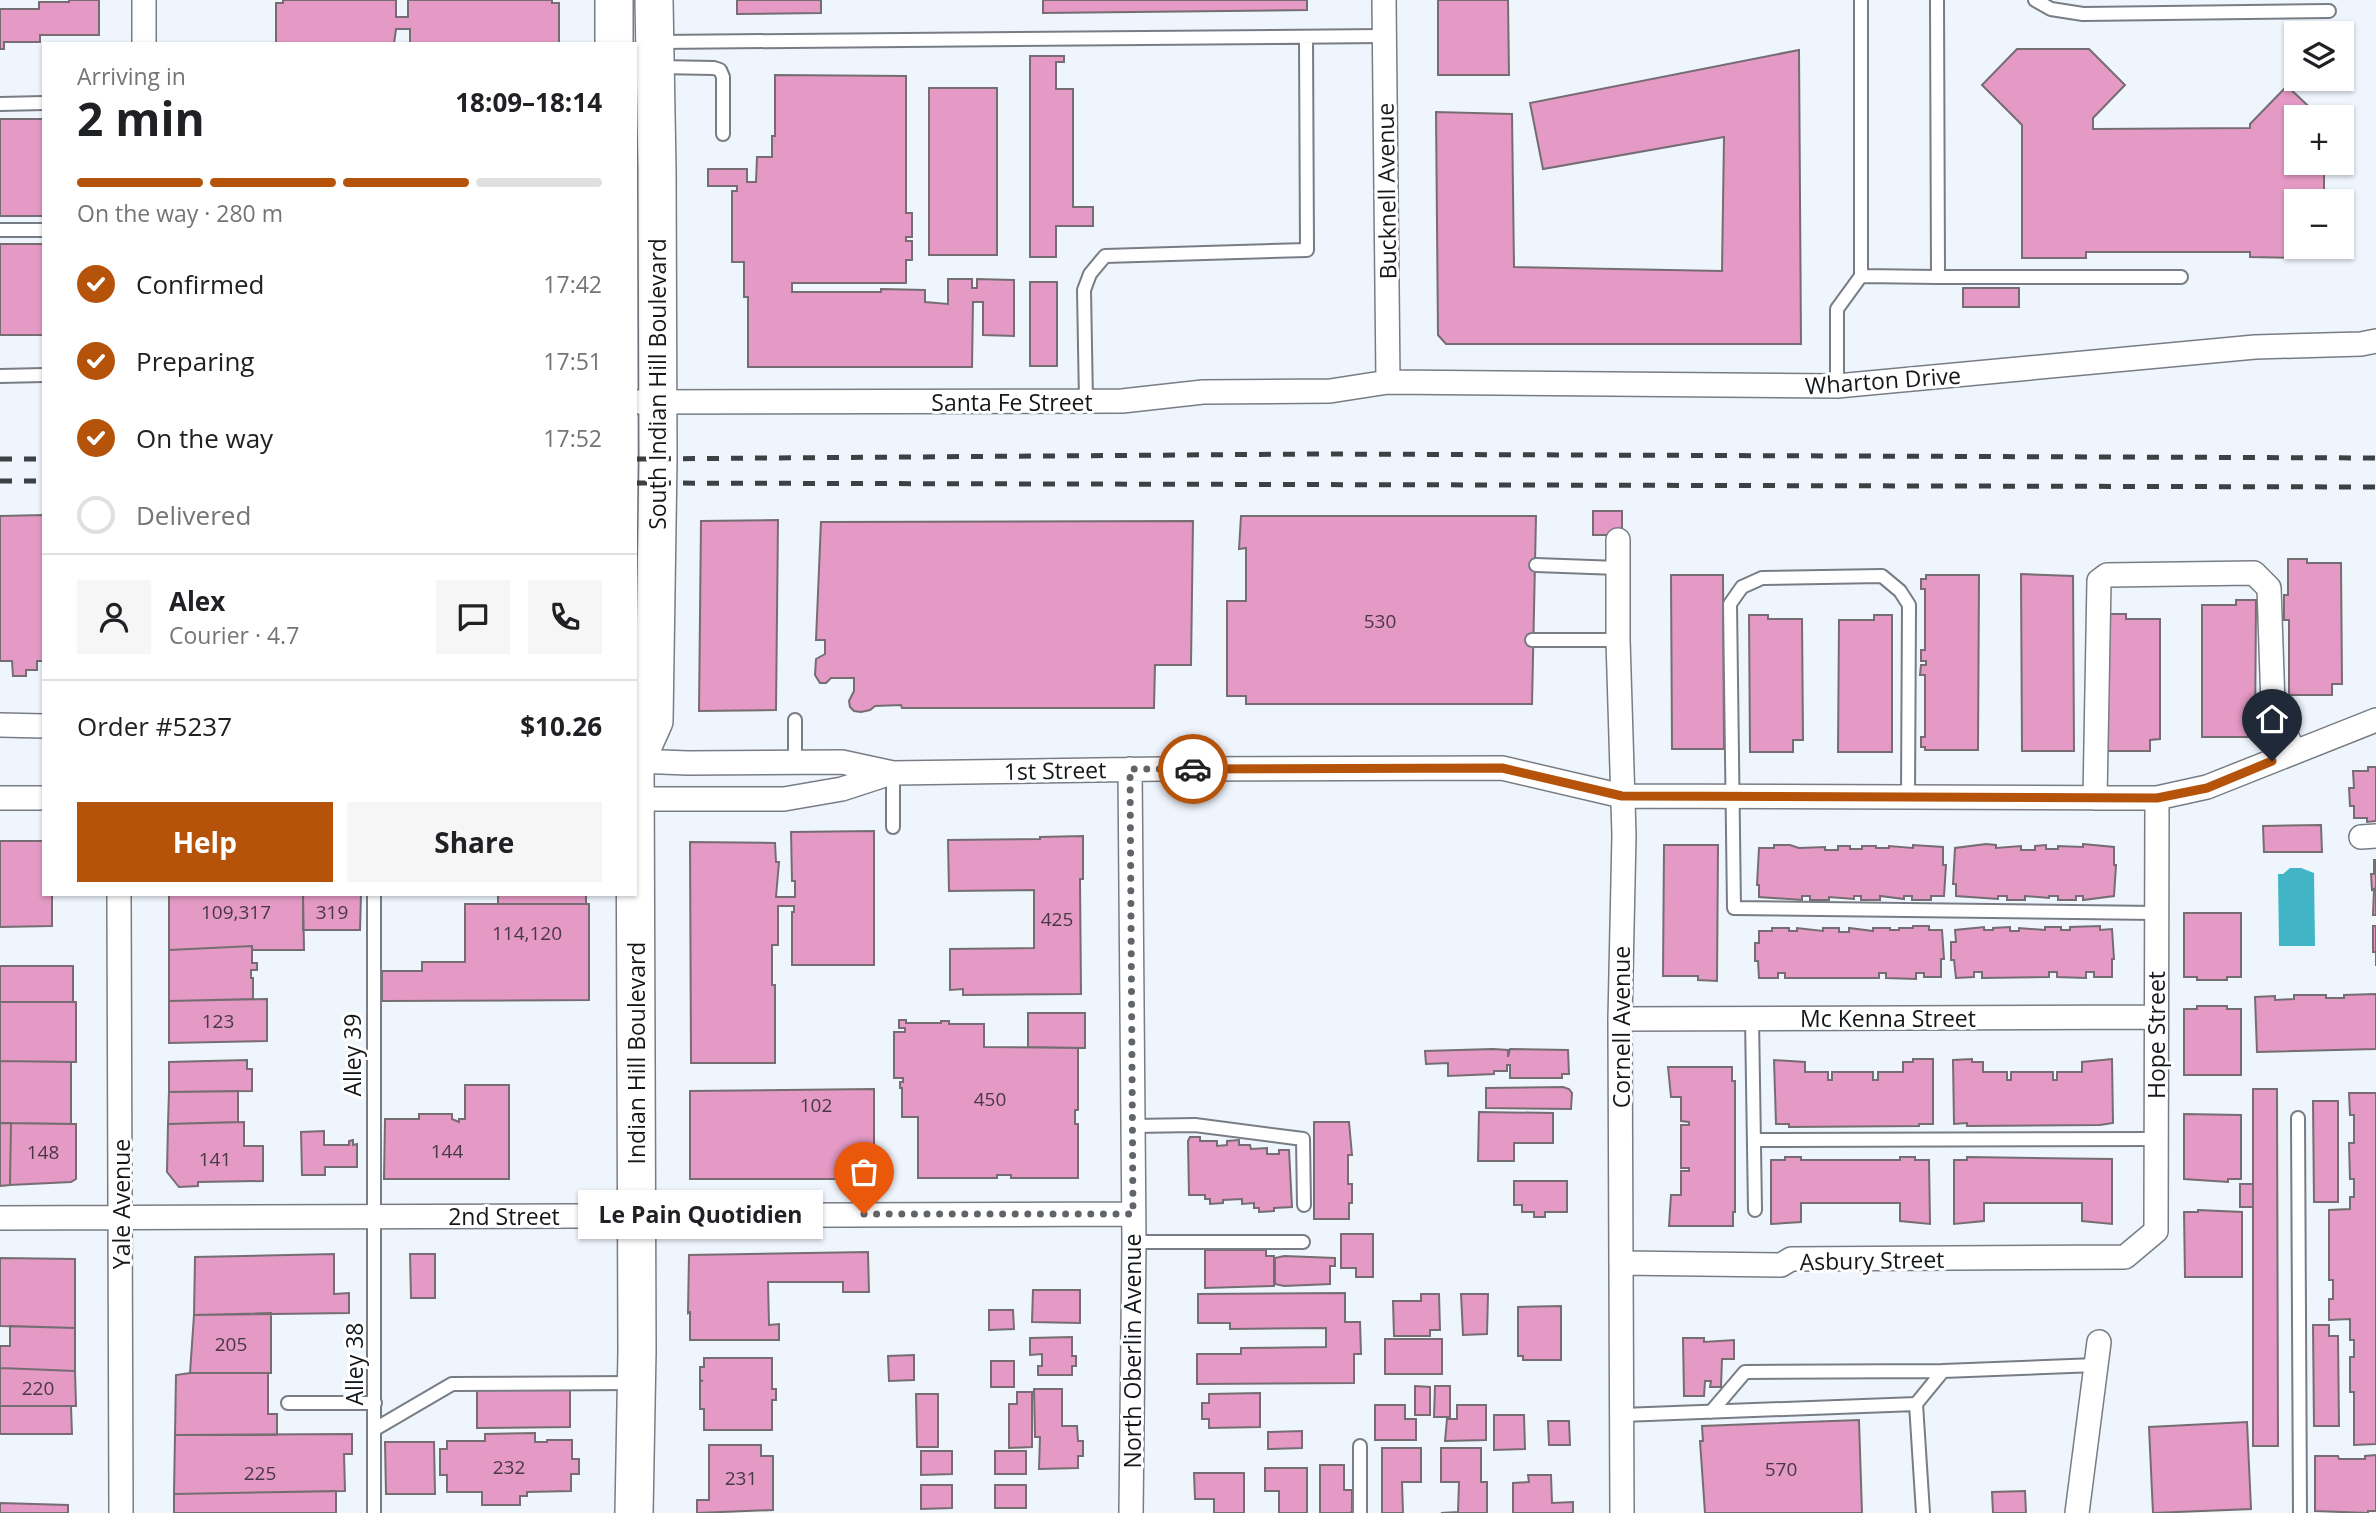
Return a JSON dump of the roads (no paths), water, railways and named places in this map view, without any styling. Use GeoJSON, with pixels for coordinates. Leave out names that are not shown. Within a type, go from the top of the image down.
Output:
{"type":"FeatureCollection","features":[{"type":"Feature","properties":{"kind":"main road"},"geometry":{"type":"LineString","coordinates":[[614,0],[614,42]]}},
{"type":"Feature","properties":{"kind":"main road","name":"South Indian Hill Boulevard"},"geometry":{"type":"LineString","coordinates":[[637,758],[654,720],[646,402],[657,169],[654,0]]}},
{"type":"Feature","properties":{"kind":"main road","name":"Indian Hill Boulevard"},"geometry":{"type":"LineString","coordinates":[[634,1513],[636,896]]}},
{"type":"Feature","properties":{"kind":"street"},"geometry":{"type":"LineString","coordinates":[[144,0],[144,42]]}},
{"type":"Feature","properties":{"kind":"street","name":"Bucknell Avenue"},"geometry":{"type":"LineString","coordinates":[[1384,0],[1388,382]]}},
{"type":"Feature","properties":{"kind":"street","name":"Wharton Drive"},"geometry":{"type":"LineString","coordinates":[[1388,382],[1837,387],[2255,347],[2376,341]]}},
{"type":"Feature","properties":{"kind":"street","name":"Santa Fe Street"},"geometry":{"type":"LineString","coordinates":[[646,402],[1122,401],[1203,392],[1330,391],[1388,382]]}},
{"type":"Feature","properties":{"kind":"street","name":"Cornell Avenue"},"geometry":{"type":"LineString","coordinates":[[1618,540],[1624,835],[1620,1019],[1622,1513]]}},
{"type":"Feature","properties":{"kind":"street"},"geometry":{"type":"LineString","coordinates":[[2095,797],[2099,581],[2107,575],[2254,573],[2269,588],[2273,705],[2294,752]]}},
{"type":"Feature","properties":{"kind":"street","name":"1st Street"},"geometry":{"type":"LineString","coordinates":[[637,760],[688,763],[842,762],[893,773],[1502,768],[1622,796],[2157,798],[2207,788],[2376,720]]}},
{"type":"Feature","properties":{"kind":"street"},"geometry":{"type":"LineString","coordinates":[[0,725],[42,726]]}},
{"type":"Feature","properties":{"kind":"street","name":"North Oberlin Avenue"},"geometry":{"type":"LineString","coordinates":[[1130,769],[1134,1126],[1131,1513]]}},
{"type":"Feature","properties":{"kind":"street","name":"1st Street"},"geometry":{"type":"LineString","coordinates":[[637,799],[784,799],[842,789],[893,773]]}},
{"type":"Feature","properties":{"kind":"street"},"geometry":{"type":"LineString","coordinates":[[0,799],[42,798]]}},
{"type":"Feature","properties":{"kind":"street","name":"Hope Street"},"geometry":{"type":"LineString","coordinates":[[2125,1257],[2156,1231],[2157,798]]}},
{"type":"Feature","properties":{"kind":"street","name":"Yale Avenue"},"geometry":{"type":"LineString","coordinates":[[119,896],[121,1513]]}},
{"type":"Feature","properties":{"kind":"street","name":"Mc Kenna Street"},"geometry":{"type":"LineString","coordinates":[[1620,1019],[2156,1017]]}},
{"type":"Feature","properties":{"kind":"street","name":"2nd Street"},"geometry":{"type":"LineString","coordinates":[[0,1218],[1133,1214]]}},
{"type":"Feature","properties":{"kind":"street","name":"Asbury Street"},"geometry":{"type":"LineString","coordinates":[[1621,1263],[1781,1265],[1791,1259],[2125,1257]]}},
{"type":"Feature","properties":{"kind":"street"},"geometry":{"type":"LineString","coordinates":[[2077,1513],[2099,1342]]}},
{"type":"Feature","properties":{"kind":"lane"},"geometry":{"type":"LineString","coordinates":[[1837,387],[1837,309],[1861,276],[1861,0]]}},
{"type":"Feature","properties":{"kind":"lane"},"geometry":{"type":"LineString","coordinates":[[1937,0],[1938,277]]}},
{"type":"Feature","properties":{"kind":"lane"},"geometry":{"type":"LineString","coordinates":[[2035,0],[2052,9],[2083,13],[2240,5],[2329,11]]}},
{"type":"Feature","properties":{"kind":"lane"},"geometry":{"type":"LineString","coordinates":[[2227,0],[2240,5]]}},
{"type":"Feature","properties":{"kind":"lane"},"geometry":{"type":"LineString","coordinates":[[654,54],[1384,36]]}},
{"type":"Feature","properties":{"kind":"lane"},"geometry":{"type":"LineString","coordinates":[[1086,401],[1084,290],[1090,274],[1105,256],[1307,250],[1306,38]]}},
{"type":"Feature","properties":{"kind":"lane"},"geometry":{"type":"LineString","coordinates":[[654,54],[720,70],[723,76],[723,134]]}},
{"type":"Feature","properties":{"kind":"lane"},"geometry":{"type":"LineString","coordinates":[[0,104],[42,103]]}},
{"type":"Feature","properties":{"kind":"lane"},"geometry":{"type":"LineString","coordinates":[[0,230],[42,230]]}},
{"type":"Feature","properties":{"kind":"lane"},"geometry":{"type":"LineString","coordinates":[[1861,276],[2181,278]]}},
{"type":"Feature","properties":{"kind":"lane"},"geometry":{"type":"LineString","coordinates":[[0,376],[42,375]]}},
{"type":"Feature","properties":{"kind":"lane"},"geometry":{"type":"LineString","coordinates":[[1536,565],[1618,568]]}},
{"type":"Feature","properties":{"kind":"lane"},"geometry":{"type":"LineString","coordinates":[[1908,797],[1909,605],[1900,591],[1882,576],[1762,578],[1742,587],[1730,604],[1734,908],[2157,913]]}},
{"type":"Feature","properties":{"kind":"lane"},"geometry":{"type":"LineString","coordinates":[[1532,640],[1618,640]]}},
{"type":"Feature","properties":{"kind":"lane"},"geometry":{"type":"LineString","coordinates":[[795,720],[795,762]]}},
{"type":"Feature","properties":{"kind":"lane"},"geometry":{"type":"LineString","coordinates":[[893,773],[893,827]]}},
{"type":"Feature","properties":{"kind":"lane","name":"Alley 39"},"geometry":{"type":"LineString","coordinates":[[374,896],[374,1215]]}},
{"type":"Feature","properties":{"kind":"lane"},"geometry":{"type":"LineString","coordinates":[[1752,1018],[1755,1210]]}},
{"type":"Feature","properties":{"kind":"lane"},"geometry":{"type":"LineString","coordinates":[[2298,1118],[2300,1513]]}},
{"type":"Feature","properties":{"kind":"lane"},"geometry":{"type":"LineString","coordinates":[[1134,1126],[1195,1125],[1303,1139],[1304,1205]]}},
{"type":"Feature","properties":{"kind":"lane"},"geometry":{"type":"LineString","coordinates":[[1754,1140],[2156,1139]]}},
{"type":"Feature","properties":{"kind":"lane","name":"Alley 38"},"geometry":{"type":"LineString","coordinates":[[374,1215],[374,1513]]}},
{"type":"Feature","properties":{"kind":"lane"},"geometry":{"type":"LineString","coordinates":[[1134,1242],[1303,1242]]}},
{"type":"Feature","properties":{"kind":"lane"},"geometry":{"type":"LineString","coordinates":[[1711,1412],[1745,1372],[1943,1371],[2096,1365]]}},
{"type":"Feature","properties":{"kind":"lane"},"geometry":{"type":"LineString","coordinates":[[1923,1513],[1916,1404],[1943,1371]]}},
{"type":"Feature","properties":{"kind":"lane"},"geometry":{"type":"LineString","coordinates":[[375,1429],[452,1384],[636,1383]]}},
{"type":"Feature","properties":{"kind":"lane"},"geometry":{"type":"LineString","coordinates":[[288,1403],[375,1404]]}},
{"type":"Feature","properties":{"kind":"lane"},"geometry":{"type":"LineString","coordinates":[[1622,1415],[1916,1404]]}},
{"type":"Feature","properties":{"kind":"lane"},"geometry":{"type":"LineString","coordinates":[[1360,1446],[1360,1513]]}},
{"type":"Feature","properties":{"kind":"water"},"geometry":{"type":"Polygon","coordinates":[[[2290,868],[2301,868],[2314,873],[2315,946],[2279,946],[2278,874],[2283,874],[2290,868]]]}},
{"type":"Feature","properties":{"kind":"railway"},"geometry":{"type":"LineString","coordinates":[[637,459],[1317,454],[2376,458]]}},
{"type":"Feature","properties":{"kind":"railway"},"geometry":{"type":"LineString","coordinates":[[0,459],[42,459]]}},
{"type":"Feature","properties":{"kind":"railway"},"geometry":{"type":"LineString","coordinates":[[0,481],[42,481]]}},
{"type":"Feature","properties":{"kind":"railway"},"geometry":{"type":"LineString","coordinates":[[637,483],[2376,487]]}},
{"type":"Feature","properties":{"kind":"place","name":"Le Pain Quotidien"},"geometry":{"type":"Point","coordinates":[864,1214]}}]}
